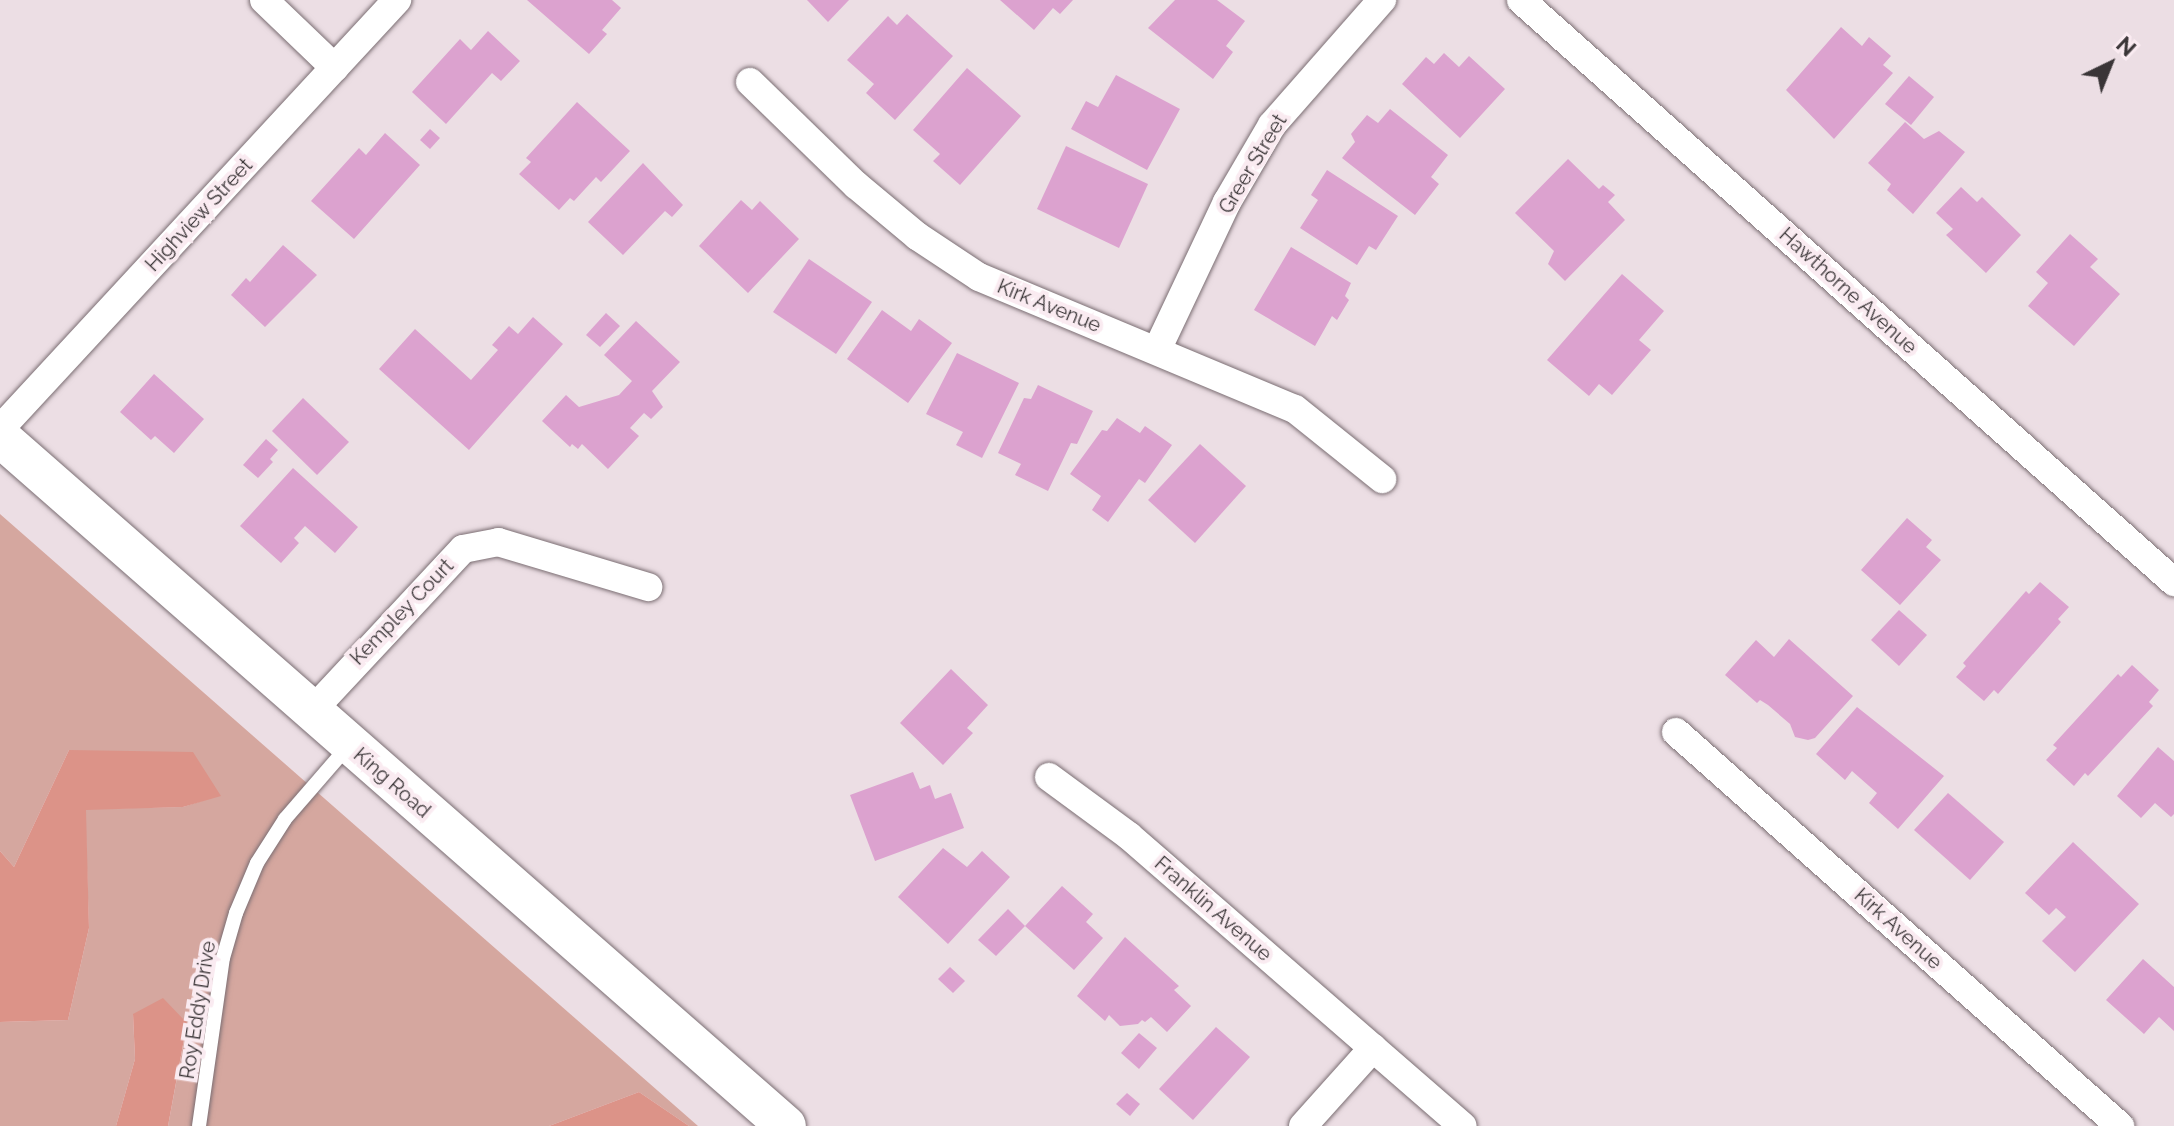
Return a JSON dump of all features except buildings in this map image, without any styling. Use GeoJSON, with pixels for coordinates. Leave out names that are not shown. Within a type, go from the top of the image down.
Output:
{"type":"FeatureCollection","features":[{"type":"Feature","properties":{"kind":"street"},"geometry":{"type":"LineString","coordinates":[[264,0],[335,68]]}},
{"type":"Feature","properties":{"kind":"street","name":"Highview Street"},"geometry":{"type":"LineString","coordinates":[[0,429],[397,0]]}},
{"type":"Feature","properties":{"kind":"street","name":"Greer Street"},"geometry":{"type":"LineString","coordinates":[[1157,350],[1227,202],[1272,125],[1382,0]]}},
{"type":"Feature","properties":{"kind":"street","name":"Hawthorne Avenue"},"geometry":{"type":"LineString","coordinates":[[1521,0],[2174,582]]}},
{"type":"Feature","properties":{"kind":"street","name":"Kirk Avenue"},"geometry":{"type":"LineString","coordinates":[[750,82],[856,185],[917,236],[979,277],[1295,409],[1382,479]]}},
{"type":"Feature","properties":{"kind":"street","name":"King Road"},"geometry":{"type":"LineString","coordinates":[[0,437],[786,1126]]}},
{"type":"Feature","properties":{"kind":"street","name":"Kempley Court"},"geometry":{"type":"LineString","coordinates":[[311,712],[463,549],[498,542],[648,587]]}},
{"type":"Feature","properties":{"kind":"street","name":"Kirk Avenue"},"geometry":{"type":"LineString","coordinates":[[1676,732],[2120,1126]]}},
{"type":"Feature","properties":{"kind":"street","name":"Franklin Avenue"},"geometry":{"type":"LineString","coordinates":[[1049,777],[1129,836],[1463,1126]]}},
{"type":"Feature","properties":{"kind":"street"},"geometry":{"type":"LineString","coordinates":[[1303,1126],[1373,1048]]}},
{"type":"Feature","properties":{"kind":"lane","name":"Roy Eddy Drive"},"geometry":{"type":"LineString","coordinates":[[199,1126],[223,958],[236,913],[257,863],[285,819],[349,745]]}},
{"type":"Feature","properties":{"kind":"shaded area"},"geometry":{"type":"Polygon","coordinates":[[[0,514],[698,1126],[689,1126],[639,1092],[549,1126],[168,1126],[187,1024],[133,1014],[135,1059],[116,1126],[0,1126],[0,1022],[68,1020],[89,928],[85,809],[183,807],[220,795],[69,750],[14,867],[0,851],[0,514]]]}},
{"type":"Feature","properties":{"kind":"shaded area"},"geometry":{"type":"Polygon","coordinates":[[[69,750],[193,752],[221,796],[183,807],[86,810],[89,928],[68,1020],[0,1022],[0,851],[14,867],[69,750]]]}},
{"type":"Feature","properties":{"kind":"shaded area"},"geometry":{"type":"Polygon","coordinates":[[[163,998],[187,1023],[168,1126],[116,1126],[135,1059],[133,1014],[163,998]]]}},
{"type":"Feature","properties":{"kind":"shaded area"},"geometry":{"type":"Polygon","coordinates":[[[639,1092],[689,1126],[549,1126],[639,1092]]]}}]}
